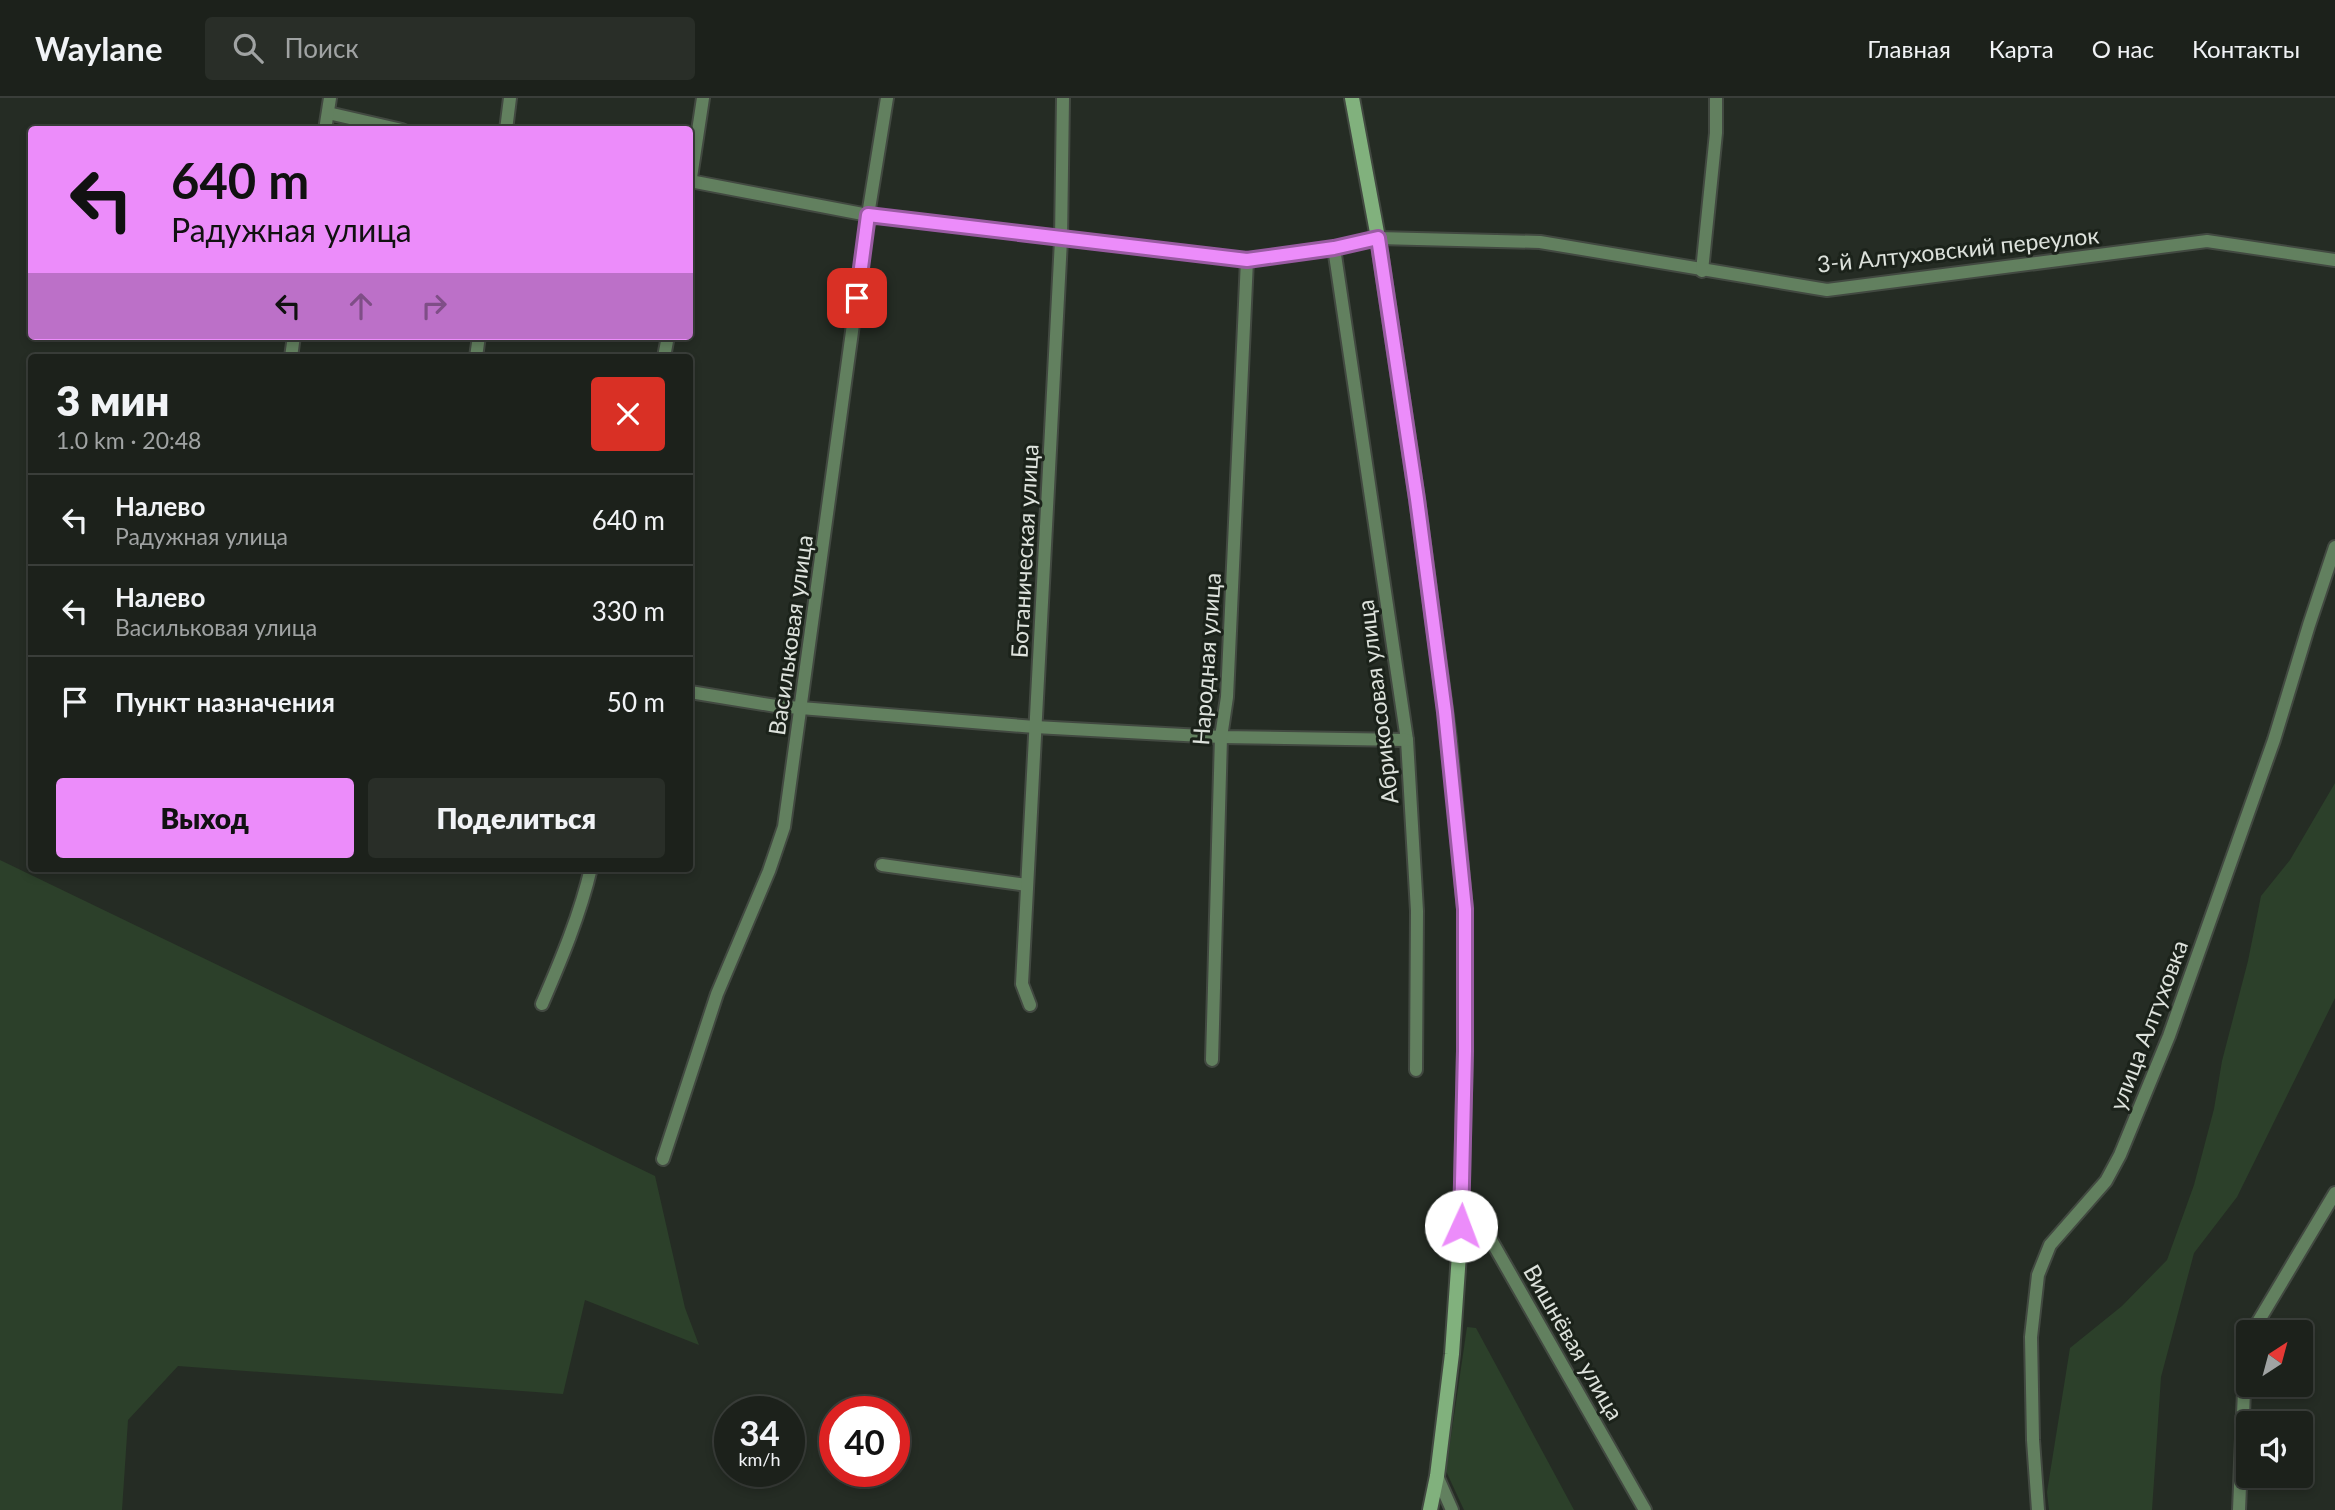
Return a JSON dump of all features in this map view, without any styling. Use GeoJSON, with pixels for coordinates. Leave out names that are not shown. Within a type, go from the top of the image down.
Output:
{"type":"FeatureCollection","features":[{"type":"Feature","properties":{"kind":"street"},"geometry":{"type":"LineString","coordinates":[[326,126],[330,98]]}},
{"type":"Feature","properties":{"kind":"street"},"geometry":{"type":"LineString","coordinates":[[506,126],[510,98]]}},
{"type":"Feature","properties":{"kind":"street"},"geometry":{"type":"LineString","coordinates":[[693,161],[702,98]]}},
{"type":"Feature","properties":{"kind":"street","name":"Васильковая улица"},"geometry":{"type":"LineString","coordinates":[[663,1159],[717,994],[769,871],[784,827],[868,215],[887,98]]}},
{"type":"Feature","properties":{"kind":"street","name":"Ботаническая улица"},"geometry":{"type":"LineString","coordinates":[[1030,1006],[1022,984],[1061,240],[1063,98]]}},
{"type":"Feature","properties":{"kind":"street"},"geometry":{"type":"LineString","coordinates":[[1352,98],[1378,238],[1417,499],[1445,712],[1465,909],[1462,1198],[1452,1354],[1437,1476],[1430,1510]]}},
{"type":"Feature","properties":{"kind":"street"},"geometry":{"type":"LineString","coordinates":[[1702,271],[1716,133],[1716,98]]}},
{"type":"Feature","properties":{"kind":"street"},"geometry":{"type":"LineString","coordinates":[[328,113],[385,126]]}},
{"type":"Feature","properties":{"kind":"street","name":"3-й Алтуховский переулок"},"geometry":{"type":"LineString","coordinates":[[693,183],[868,215],[1247,260],[1334,248],[1378,238],[1539,242],[1827,290],[2207,241],[2335,260]]}},
{"type":"Feature","properties":{"kind":"street","name":"Абрикосовая улица"},"geometry":{"type":"LineString","coordinates":[[1334,248],[1407,740],[1417,911],[1416,1070]]}},
{"type":"Feature","properties":{"kind":"street","name":"Народная улица"},"geometry":{"type":"LineString","coordinates":[[1212,1060],[1222,737],[1227,696],[1247,260]]}},
{"type":"Feature","properties":{"kind":"street","name":"улица Алтуховка"},"geometry":{"type":"LineString","coordinates":[[2038,1510],[2033,1440],[2031,1337],[2038,1275],[2050,1245],[2106,1181],[2120,1155],[2169,1036],[2274,740],[2335,547]]}},
{"type":"Feature","properties":{"kind":"street"},"geometry":{"type":"LineString","coordinates":[[693,692],[801,708],[1035,727],[1222,737],[1407,740]]}},
{"type":"Feature","properties":{"kind":"street"},"geometry":{"type":"LineString","coordinates":[[881,865],[1027,884]]}},
{"type":"Feature","properties":{"kind":"street"},"geometry":{"type":"LineString","coordinates":[[542,1004],[566,947],[590,872]]}},
{"type":"Feature","properties":{"kind":"street"},"geometry":{"type":"LineString","coordinates":[[2259,1320],[2335,1193]]}},
{"type":"Feature","properties":{"kind":"street","name":"Вишнёвая улица"},"geometry":{"type":"LineString","coordinates":[[1462,1198],[1483,1226],[1645,1510]]}},
{"type":"Feature","properties":{"kind":"street"},"geometry":{"type":"LineString","coordinates":[[2239,1510],[2244,1397]]}},
{"type":"Feature","properties":{"kind":"street"},"geometry":{"type":"LineString","coordinates":[[1437,1476],[1452,1510]]}},
{"type":"Feature","properties":{"kind":"green space"},"geometry":{"type":"Polygon","coordinates":[[[2335,783],[2335,998],[2237,1197],[2194,1253],[2161,1377],[2152,1510],[2049,1510],[2047,1492],[2070,1348],[2122,1306],[2167,1260],[2194,1185],[2214,1109],[2222,1061],[2248,961],[2261,896],[2290,860],[2335,783]]]}},
{"type":"Feature","properties":{"kind":"green space"},"geometry":{"type":"Polygon","coordinates":[[[0,860],[655,1176],[685,1308],[699,1345],[585,1300],[563,1394],[178,1366],[128,1420],[122,1510],[0,1510],[0,860]]]}},
{"type":"Feature","properties":{"kind":"green space"},"geometry":{"type":"Polygon","coordinates":[[[1467,1327],[1476,1328],[1574,1510],[1464,1510],[1446,1471],[1467,1327]]]}},
{"type":"Feature","properties":{"kind":"route"},"geometry":{"type":"LineString","coordinates":[[857,298],[868,215],[1247,260],[1334,248],[1378,238],[1449,739],[1465,909],[1461,1226]]}}]}
